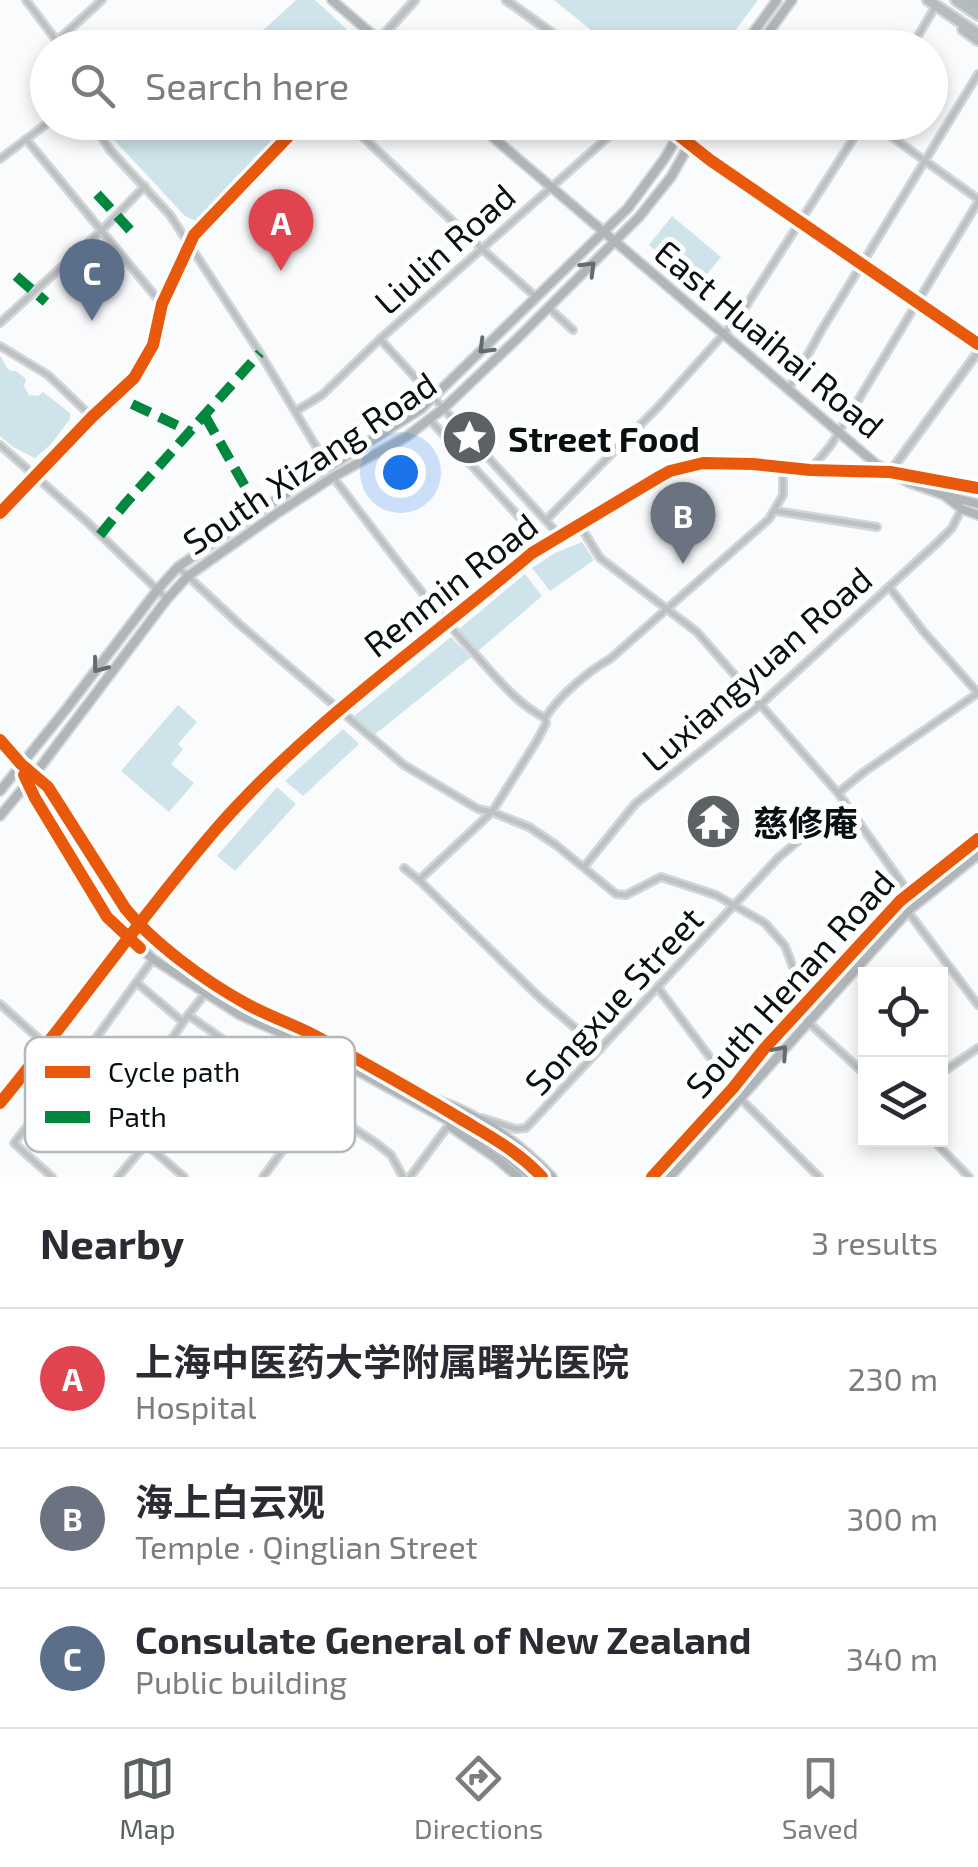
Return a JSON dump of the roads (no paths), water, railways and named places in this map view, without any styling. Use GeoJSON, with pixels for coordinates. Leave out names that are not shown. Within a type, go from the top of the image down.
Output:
{"type":"FeatureCollection","features":[{"type":"Feature","properties":{"kind":"highway"},"geometry":{"type":"LineString","coordinates":[[956,0],[977,12]]}},
{"type":"Feature","properties":{"kind":"highway"},"geometry":{"type":"LineString","coordinates":[[931,2],[978,34]]}},
{"type":"Feature","properties":{"kind":"main road"},"geometry":{"type":"LineString","coordinates":[[332,0],[362,30]]}},
{"type":"Feature","properties":{"kind":"main road"},"geometry":{"type":"LineString","coordinates":[[755,30],[776,0]]}},
{"type":"Feature","properties":{"kind":"main road"},"geometry":{"type":"LineString","coordinates":[[772,30],[792,0]]}},
{"type":"Feature","properties":{"kind":"main road"},"geometry":{"type":"LineString","coordinates":[[970,0],[977,12]]}},
{"type":"Feature","properties":{"kind":"main road","name":"East Huaihai Road"},"geometry":{"type":"LineString","coordinates":[[496,140],[788,390],[890,472]]}},
{"type":"Feature","properties":{"kind":"main road","name":"South Xizang Road"},"geometry":{"type":"LineString","coordinates":[[0,816],[188,576],[434,397],[604,233],[648,182],[675,140]]}},
{"type":"Feature","properties":{"kind":"main road","name":"South Xizang Road"},"geometry":{"type":"LineString","coordinates":[[0,791],[178,567],[268,505],[406,437],[430,420],[615,242],[659,193],[692,140]]}},
{"type":"Feature","properties":{"kind":"main road","name":"Renmin Road"},"geometry":{"type":"LineString","coordinates":[[890,472],[978,488]]}},
{"type":"Feature","properties":{"kind":"main road","name":"Renmin Road"},"geometry":{"type":"LineString","coordinates":[[890,472],[978,514]]}},
{"type":"Feature","properties":{"kind":"main road"},"geometry":{"type":"LineString","coordinates":[[944,495],[978,504]]}},
{"type":"Feature","properties":{"kind":"main road"},"geometry":{"type":"LineString","coordinates":[[0,740],[48,787],[138,925],[246,1004],[319,1037]]}},
{"type":"Feature","properties":{"kind":"main road"},"geometry":{"type":"LineString","coordinates":[[21,764],[26,784],[108,917],[153,959],[205,994],[289,1037]]}},
{"type":"Feature","properties":{"kind":"main road","name":"South Henan Road"},"geometry":{"type":"LineString","coordinates":[[652,1177],[900,902],[978,838]]}},
{"type":"Feature","properties":{"kind":"main road","name":"South Henan Road"},"geometry":{"type":"LineString","coordinates":[[670,1177],[908,911],[978,855]]}},
{"type":"Feature","properties":{"kind":"main road"},"geometry":{"type":"LineString","coordinates":[[355,1057],[500,1140],[542,1177]]}},
{"type":"Feature","properties":{"kind":"main road"},"geometry":{"type":"LineString","coordinates":[[355,1071],[500,1150],[531,1177]]}},
{"type":"Feature","properties":{"kind":"main road"},"geometry":{"type":"LineString","coordinates":[[427,1097],[466,1112],[504,1134],[552,1177]]}},
{"type":"Feature","properties":{"kind":"main road"},"geometry":{"type":"LineString","coordinates":[[422,1107],[518,1177]]}},
{"type":"Feature","properties":{"kind":"street"},"geometry":{"type":"LineString","coordinates":[[26,0],[49,30]]}},
{"type":"Feature","properties":{"kind":"street"},"geometry":{"type":"LineString","coordinates":[[73,30],[102,0]]}},
{"type":"Feature","properties":{"kind":"street"},"geometry":{"type":"LineString","coordinates":[[388,30],[415,0]]}},
{"type":"Feature","properties":{"kind":"street"},"geometry":{"type":"LineString","coordinates":[[506,0],[548,30]]}},
{"type":"Feature","properties":{"kind":"street"},"geometry":{"type":"LineString","coordinates":[[918,30],[931,2]]}},
{"type":"Feature","properties":{"kind":"street"},"geometry":{"type":"LineString","coordinates":[[948,122],[978,74]]}},
{"type":"Feature","properties":{"kind":"street"},"geometry":{"type":"LineString","coordinates":[[0,158],[30,136]]}},
{"type":"Feature","properties":{"kind":"street"},"geometry":{"type":"LineString","coordinates":[[26,139],[162,304]]}},
{"type":"Feature","properties":{"kind":"street"},"geometry":{"type":"LineString","coordinates":[[104,140],[170,215],[296,411],[331,473],[446,624],[512,694],[545,718]]}},
{"type":"Feature","properties":{"kind":"street"},"geometry":{"type":"LineString","coordinates":[[0,513],[134,378],[153,344],[162,304],[194,235],[285,140]]}},
{"type":"Feature","properties":{"kind":"street"},"geometry":{"type":"LineString","coordinates":[[366,140],[536,298]]}},
{"type":"Feature","properties":{"kind":"street","name":"Liulin Road"},"geometry":{"type":"LineString","coordinates":[[296,411],[322,395],[604,140]]}},
{"type":"Feature","properties":{"kind":"street"},"geometry":{"type":"LineString","coordinates":[[683,140],[978,348],[890,472]]}},
{"type":"Feature","properties":{"kind":"street"},"geometry":{"type":"LineString","coordinates":[[546,520],[739,318],[856,140]]}},
{"type":"Feature","properties":{"kind":"street"},"geometry":{"type":"LineString","coordinates":[[810,470],[831,445],[978,201],[894,140]]}},
{"type":"Feature","properties":{"kind":"street"},"geometry":{"type":"LineString","coordinates":[[788,390],[820,330],[937,140]]}},
{"type":"Feature","properties":{"kind":"street"},"geometry":{"type":"LineString","coordinates":[[0,323],[145,186]]}},
{"type":"Feature","properties":{"kind":"street"},"geometry":{"type":"LineString","coordinates":[[549,308],[573,330]]}},
{"type":"Feature","properties":{"kind":"street"},"geometry":{"type":"LineString","coordinates":[[380,339],[559,535]]}},
{"type":"Feature","properties":{"kind":"street"},"geometry":{"type":"LineString","coordinates":[[0,346],[48,374],[92,417]]}},
{"type":"Feature","properties":{"kind":"street"},"geometry":{"type":"LineString","coordinates":[[430,420],[524,521]]}},
{"type":"Feature","properties":{"kind":"street"},"geometry":{"type":"LineString","coordinates":[[0,446],[167,598]]}},
{"type":"Feature","properties":{"kind":"street","name":"Renmin Road"},"geometry":{"type":"LineString","coordinates":[[53,1037],[217,829],[282,763],[339,711],[559,535],[670,471],[703,463],[890,472]]}},
{"type":"Feature","properties":{"kind":"street"},"geometry":{"type":"LineString","coordinates":[[419,880],[492,812],[538,739],[552,706],[775,511],[783,495],[784,467]]}},
{"type":"Feature","properties":{"kind":"street","name":"Luxiangyuan Road"},"geometry":{"type":"LineString","coordinates":[[584,867],[635,804],[761,704],[890,588],[952,528],[962,509]]}},
{"type":"Feature","properties":{"kind":"street"},"geometry":{"type":"LineString","coordinates":[[775,511],[877,527]]}},
{"type":"Feature","properties":{"kind":"street"},"geometry":{"type":"LineString","coordinates":[[579,524],[600,558],[697,632],[838,793],[909,893]]}},
{"type":"Feature","properties":{"kind":"street"},"geometry":{"type":"LineString","coordinates":[[178,567],[404,765],[478,809],[529,827],[616,894],[626,894],[661,877],[737,905],[766,923],[785,946],[797,978],[800,1010],[858,1068]]}},
{"type":"Feature","properties":{"kind":"street"},"geometry":{"type":"LineString","coordinates":[[838,793],[978,693],[890,588]]}},
{"type":"Feature","properties":{"kind":"street","name":"Songxue Street"},"geometry":{"type":"LineString","coordinates":[[466,1112],[516,1129],[526,1128],[780,858],[845,802]]}},
{"type":"Feature","properties":{"kind":"street"},"geometry":{"type":"LineString","coordinates":[[404,868],[539,998],[600,1050]]}},
{"type":"Feature","properties":{"kind":"street"},"geometry":{"type":"LineString","coordinates":[[900,902],[978,1005]]}},
{"type":"Feature","properties":{"kind":"street"},"geometry":{"type":"LineString","coordinates":[[96,1037],[153,959]]}},
{"type":"Feature","properties":{"kind":"street"},"geometry":{"type":"LineString","coordinates":[[136,983],[183,1022]]}},
{"type":"Feature","properties":{"kind":"street"},"geometry":{"type":"LineString","coordinates":[[659,988],[740,1098],[818,1177]]}},
{"type":"Feature","properties":{"kind":"street"},"geometry":{"type":"LineString","coordinates":[[173,1037],[205,994]]}},
{"type":"Feature","properties":{"kind":"street"},"geometry":{"type":"LineString","coordinates":[[0,1004],[36,1037]]}},
{"type":"Feature","properties":{"kind":"street"},"geometry":{"type":"LineString","coordinates":[[188,1014],[221,1037]]}},
{"type":"Feature","properties":{"kind":"street"},"geometry":{"type":"LineString","coordinates":[[948,1069],[978,1048]]}},
{"type":"Feature","properties":{"kind":"street","name":"Renmin Road"},"geometry":{"type":"LineString","coordinates":[[0,1102],[25,1072]]}},
{"type":"Feature","properties":{"kind":"street"},"geometry":{"type":"LineString","coordinates":[[355,1130],[391,1155],[407,1177],[448,1126]]}},
{"type":"Feature","properties":{"kind":"street"},"geometry":{"type":"LineString","coordinates":[[25,1129],[14,1143],[52,1177]]}},
{"type":"Feature","properties":{"kind":"street"},"geometry":{"type":"LineString","coordinates":[[939,1147],[968,1177]]}},
{"type":"Feature","properties":{"kind":"street"},"geometry":{"type":"LineString","coordinates":[[118,1177],[139,1152]]}},
{"type":"Feature","properties":{"kind":"street"},"geometry":{"type":"LineString","coordinates":[[155,1152],[184,1177]]}},
{"type":"Feature","properties":{"kind":"street"},"geometry":{"type":"LineString","coordinates":[[263,1177],[281,1152]]}},
{"type":"Feature","properties":{"kind":"place","name":"上海中医药大学附属曙光医院"},"geometry":{"type":"Point","coordinates":[281,271]}},
{"type":"Feature","properties":{"kind":"place","name":"Consulate General of New Zealand"},"geometry":{"type":"Point","coordinates":[92,321]}},
{"type":"Feature","properties":{"kind":"place","name":"Street Food"},"geometry":{"type":"Point","coordinates":[469,438]}},
{"type":"Feature","properties":{"kind":"place","name":"海上白云观"},"geometry":{"type":"Point","coordinates":[683,564]}},
{"type":"Feature","properties":{"kind":"place","name":"慈修庵"},"geometry":{"type":"Point","coordinates":[714,822]}}]}
